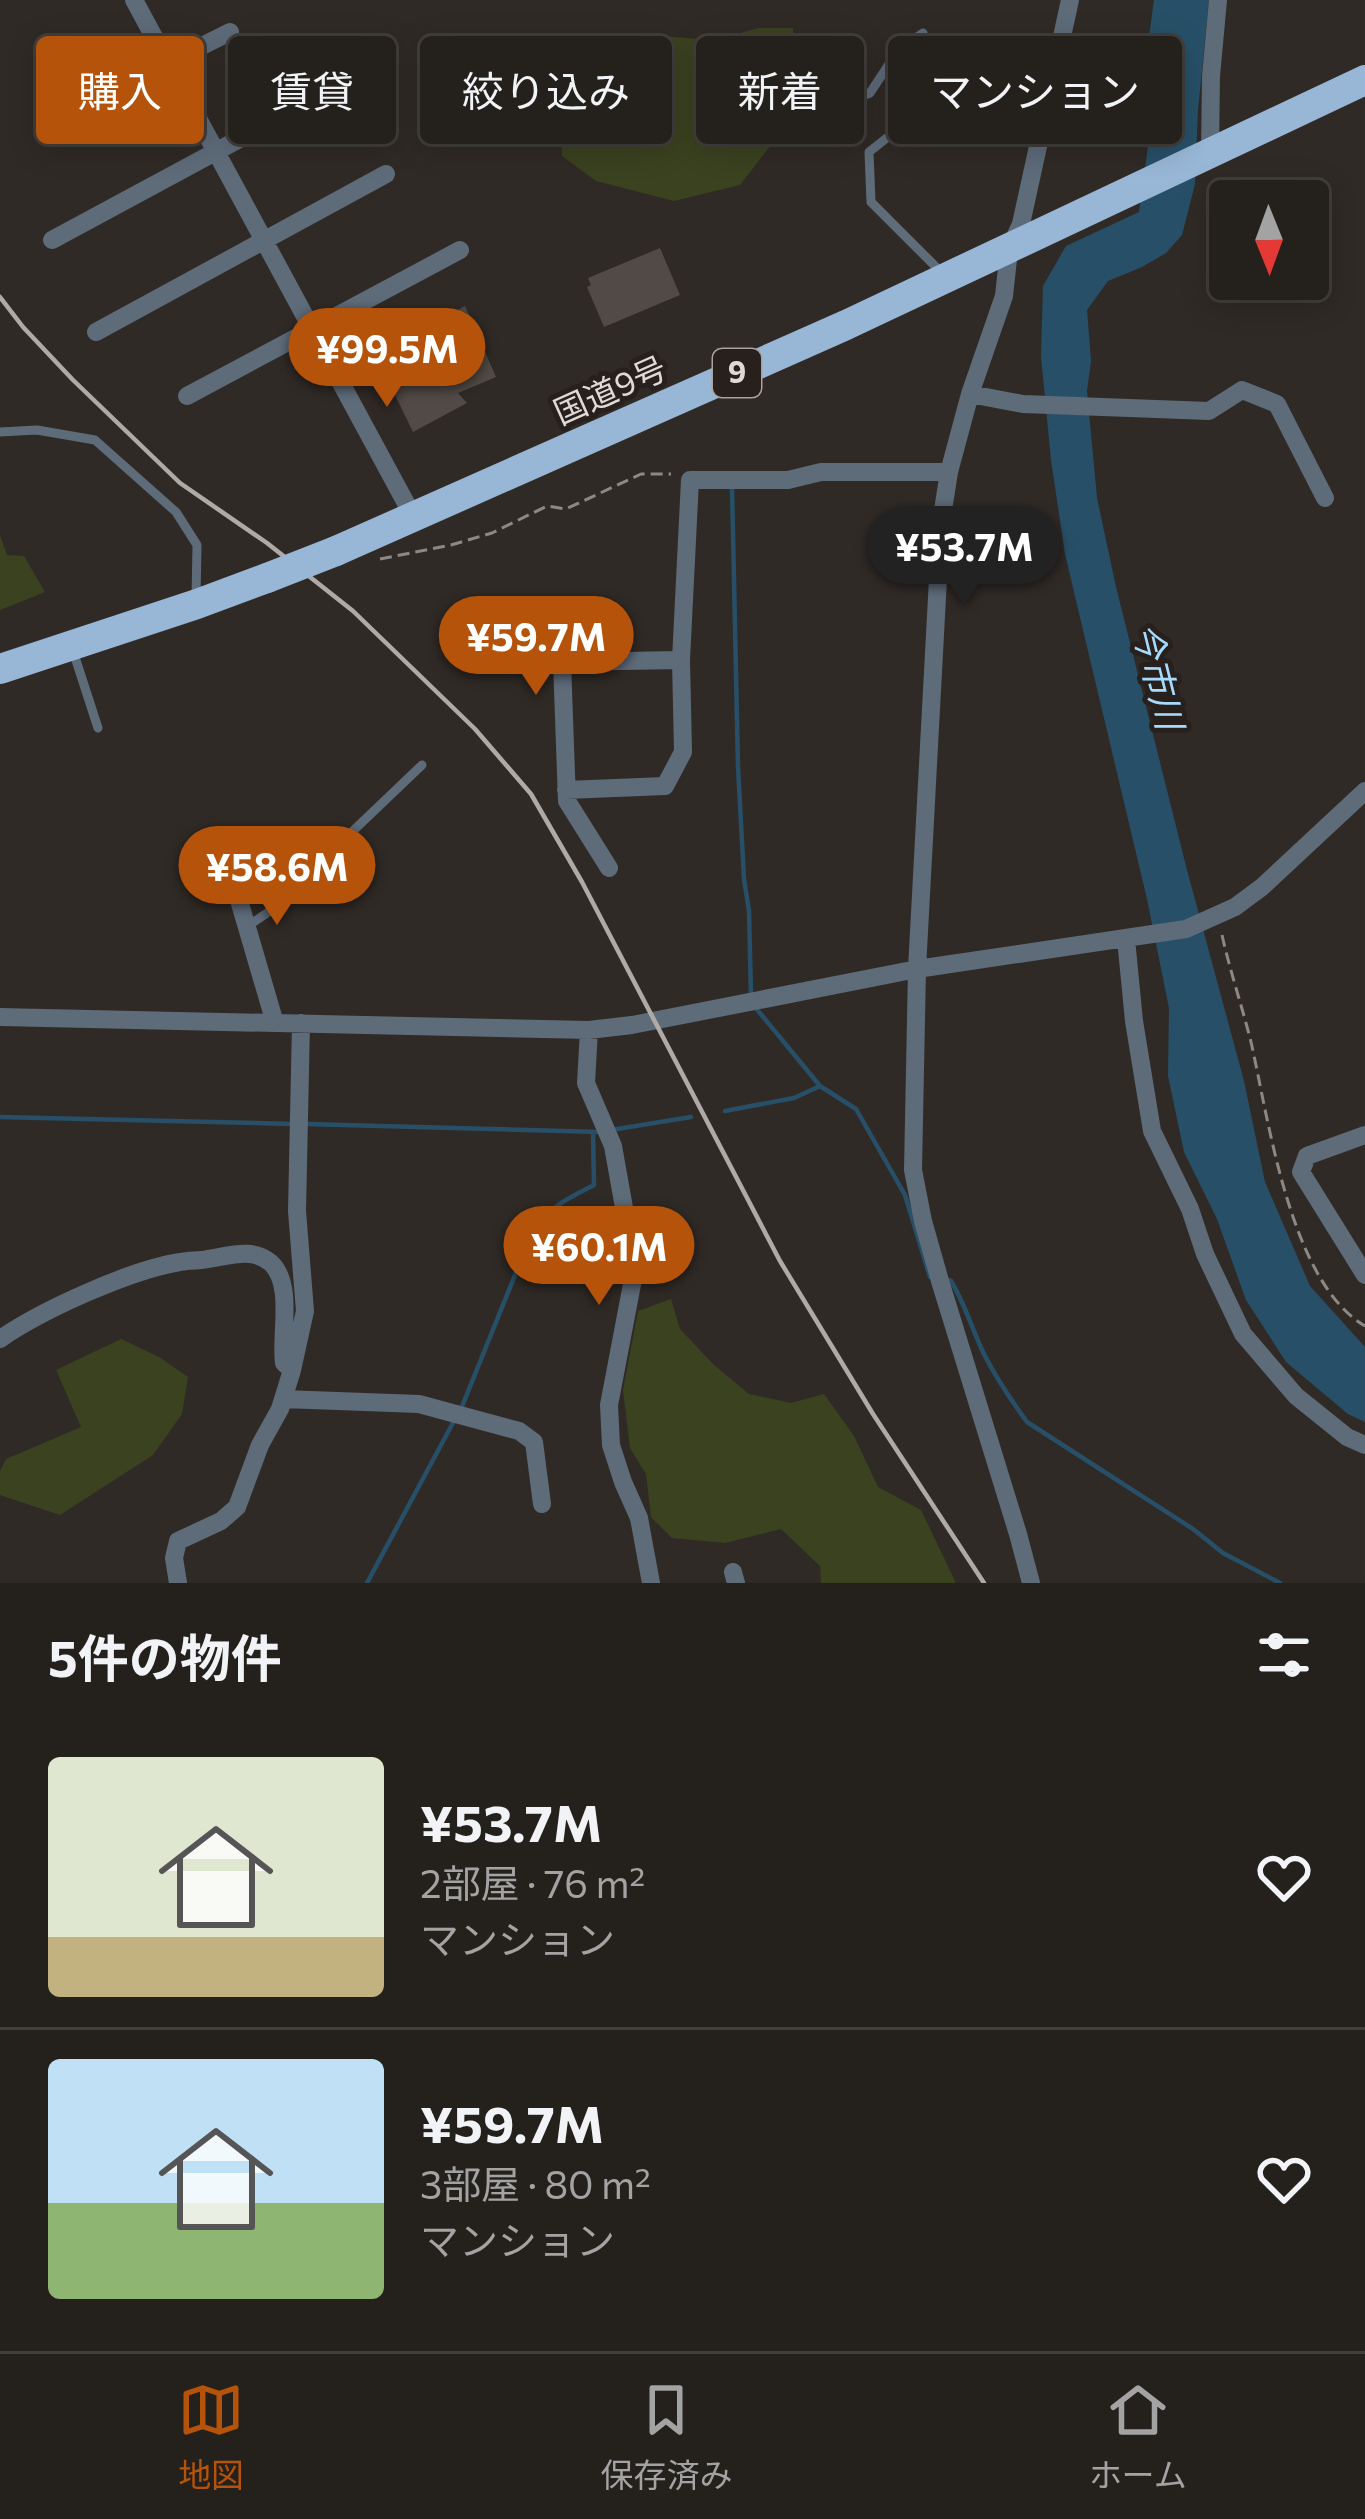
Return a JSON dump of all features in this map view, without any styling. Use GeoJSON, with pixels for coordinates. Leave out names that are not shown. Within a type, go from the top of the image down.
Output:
{"type":"FeatureCollection","features":[{"type":"Feature","properties":{"kind":"highway","name":"国道9号"},"geometry":{"type":"LineString","coordinates":[[0,669],[196,604],[414,518],[1010,250],[1365,80]]}},
{"type":"Feature","properties":{"kind":"street"},"geometry":{"type":"LineString","coordinates":[[134,0],[154,36]]}},
{"type":"Feature","properties":{"kind":"street"},"geometry":{"type":"LineString","coordinates":[[1030,1583],[940,1281],[914,1170],[917,969],[941,523],[949,472],[1004,296],[1010,250],[1021,224],[1070,0]]}},
{"type":"Feature","properties":{"kind":"street"},"geometry":{"type":"LineString","coordinates":[[1206,154],[1222,2]]}},
{"type":"Feature","properties":{"kind":"street"},"geometry":{"type":"LineString","coordinates":[[204,45],[230,32]]}},
{"type":"Feature","properties":{"kind":"street"},"geometry":{"type":"LineString","coordinates":[[204,130],[414,518]]}},
{"type":"Feature","properties":{"kind":"street"},"geometry":{"type":"LineString","coordinates":[[52,240],[228,144]]}},
{"type":"Feature","properties":{"kind":"street"},"geometry":{"type":"LineString","coordinates":[[96,332],[386,174]]}},
{"type":"Feature","properties":{"kind":"street"},"geometry":{"type":"LineString","coordinates":[[188,396],[460,250]]}},
{"type":"Feature","properties":{"kind":"street"},"geometry":{"type":"LineString","coordinates":[[970,394],[1030,404],[1209,411],[1242,391],[1277,404],[1324,498]]}},
{"type":"Feature","properties":{"kind":"street"},"geometry":{"type":"LineString","coordinates":[[566,790],[665,786],[683,752],[681,659],[689,480],[788,480],[821,472],[949,472]]}},
{"type":"Feature","properties":{"kind":"street"},"geometry":{"type":"LineString","coordinates":[[609,868],[567,801],[562,662],[681,659]]}},
{"type":"Feature","properties":{"kind":"street"},"geometry":{"type":"LineString","coordinates":[[0,1017],[590,1030],[632,1024],[917,969],[1186,929],[1218,916],[1262,887],[1365,790]]}},
{"type":"Feature","properties":{"kind":"street"},"geometry":{"type":"LineString","coordinates":[[224,849],[275,1022]]}},
{"type":"Feature","properties":{"kind":"street"},"geometry":{"type":"LineString","coordinates":[[1135,938],[1134,1022],[1152,1131],[1190,1209],[1205,1254],[1243,1334],[1296,1396],[1347,1437],[1365,1445]]}},
{"type":"Feature","properties":{"kind":"street"},"geometry":{"type":"LineString","coordinates":[[178,1583],[174,1558],[178,1541],[221,1522],[237,1507],[283,1399],[305,1311],[297,1211],[301,1023]]}},
{"type":"Feature","properties":{"kind":"street"},"geometry":{"type":"LineString","coordinates":[[590,1030],[586,1083],[613,1146],[633,1280],[609,1405],[611,1445],[639,1518],[651,1583]]}},
{"type":"Feature","properties":{"kind":"street"},"geometry":{"type":"LineString","coordinates":[[1365,1135],[1307,1156],[1301,1172],[1365,1275]]}},
{"type":"Feature","properties":{"kind":"street"},"geometry":{"type":"LineString","coordinates":[[0,1339],[25,1322],[151,1269],[251,1253],[273,1264],[285,1292],[282,1350],[284,1363],[292,1370]]}},
{"type":"Feature","properties":{"kind":"street"},"geometry":{"type":"LineString","coordinates":[[283,1399],[419,1404],[519,1431],[534,1442],[542,1504]]}},
{"type":"Feature","properties":{"kind":"lane"},"geometry":{"type":"LineString","coordinates":[[864,95],[899,49],[923,33],[928,88],[922,110],[868,152],[871,202],[936,270],[951,277]]}},
{"type":"Feature","properties":{"kind":"lane"},"geometry":{"type":"LineString","coordinates":[[0,432],[37,430],[95,440],[176,512],[197,545],[196,604]]}},
{"type":"Feature","properties":{"kind":"lane"},"geometry":{"type":"LineString","coordinates":[[71,646],[98,728]]}},
{"type":"Feature","properties":{"kind":"lane"},"geometry":{"type":"LineString","coordinates":[[248,926],[422,764]]}},
{"type":"Feature","properties":{"kind":"path"},"geometry":{"type":"LineString","coordinates":[[378,559],[492,532],[547,506],[566,508],[641,474],[679,474],[689,480]]}},
{"type":"Feature","properties":{"kind":"path"},"geometry":{"type":"LineString","coordinates":[[1218,916],[1295,1226],[1322,1279],[1351,1318],[1365,1326]]}},
{"type":"Feature","properties":{"kind":"green space"},"geometry":{"type":"Polygon","coordinates":[[[758,28],[793,28],[793,36],[729,36],[758,28]]]}},
{"type":"Feature","properties":{"kind":"green space"},"geometry":{"type":"Polygon","coordinates":[[[672,37],[696,39],[696,144],[772,144],[740,185],[674,201],[596,181],[562,156],[562,144],[672,144],[672,37]]]}},
{"type":"Feature","properties":{"kind":"green space"},"geometry":{"type":"Polygon","coordinates":[[[0,535],[7,555],[24,556],[45,592],[0,610],[0,535]]]}},
{"type":"Feature","properties":{"kind":"green space"},"geometry":{"type":"Polygon","coordinates":[[[671,1299],[680,1329],[749,1394],[791,1403],[824,1394],[854,1436],[878,1487],[921,1510],[956,1583],[821,1583],[820,1566],[781,1529],[725,1543],[672,1538],[651,1517],[646,1474],[630,1448],[623,1390],[638,1311],[671,1299]]]}},
{"type":"Feature","properties":{"kind":"green space"},"geometry":{"type":"Polygon","coordinates":[[[121,1339],[188,1377],[182,1414],[153,1455],[60,1515],[0,1495],[0,1471],[6,1459],[81,1427],[56,1370],[121,1339]]]}},
{"type":"Feature","properties":{"kind":"water"},"geometry":{"type":"Polygon","coordinates":[[[1154,0],[1209,0],[1195,184],[1182,235],[1166,253],[1108,281],[1087,310],[1091,361],[1087,391],[1097,498],[1187,870],[1244,1081],[1265,1182],[1310,1286],[1365,1347],[1365,1422],[1348,1414],[1286,1362],[1246,1300],[1217,1219],[1184,1152],[1168,1076],[1169,1008],[1065,554],[1041,356],[1043,286],[1066,246],[1139,212],[1148,144],[1182,144],[1182,36],[1149,36],[1154,0]]]}},
{"type":"Feature","properties":{"kind":"building"},"geometry":{"type":"Polygon","coordinates":[[[660,248],[680,295],[604,327],[587,287],[591,285],[588,278],[660,248]]]}},
{"type":"Feature","properties":{"kind":"building"},"geometry":{"type":"Polygon","coordinates":[[[465,306],[496,377],[458,393],[467,403],[413,432],[375,354],[465,306]]]}},
{"type":"Feature","properties":{"kind":"waterway"},"geometry":{"type":"LineString","coordinates":[[732,487],[738,767],[751,996]]}},
{"type":"Feature","properties":{"kind":"waterway"},"geometry":{"type":"LineString","coordinates":[[755,1007],[820,1086],[856,1109],[905,1195],[930,1277]]}},
{"type":"Feature","properties":{"kind":"waterway"},"geometry":{"type":"LineString","coordinates":[[725,1111],[794,1098],[818,1087]]}},
{"type":"Feature","properties":{"kind":"waterway"},"geometry":{"type":"LineString","coordinates":[[0,1117],[294,1124]]}},
{"type":"Feature","properties":{"kind":"waterway"},"geometry":{"type":"LineString","coordinates":[[611,1130],[691,1117]]}},
{"type":"Feature","properties":{"kind":"waterway"},"geometry":{"type":"LineString","coordinates":[[306,1124],[600,1132]]}},
{"type":"Feature","properties":{"kind":"waterway"},"geometry":{"type":"LineString","coordinates":[[461,1409],[534,1228],[554,1208],[594,1185],[593,1132]]}},
{"type":"Feature","properties":{"kind":"waterway"},"geometry":{"type":"LineString","coordinates":[[948,1280],[989,1363],[1027,1422],[1223,1553],[1280,1583]]}},
{"type":"Feature","properties":{"kind":"waterway"},"geometry":{"type":"LineString","coordinates":[[367,1583],[455,1419]]}},
{"type":"Feature","properties":{"kind":"railway"},"geometry":{"type":"LineString","coordinates":[[0,297],[73,380],[180,483],[353,611],[475,729],[531,794],[780,1261],[984,1583]]}},
{"type":"Feature","properties":{"kind":"water label","name":"今市川"},"geometry":{"type":"Point","coordinates":[1158,676]}}]}
